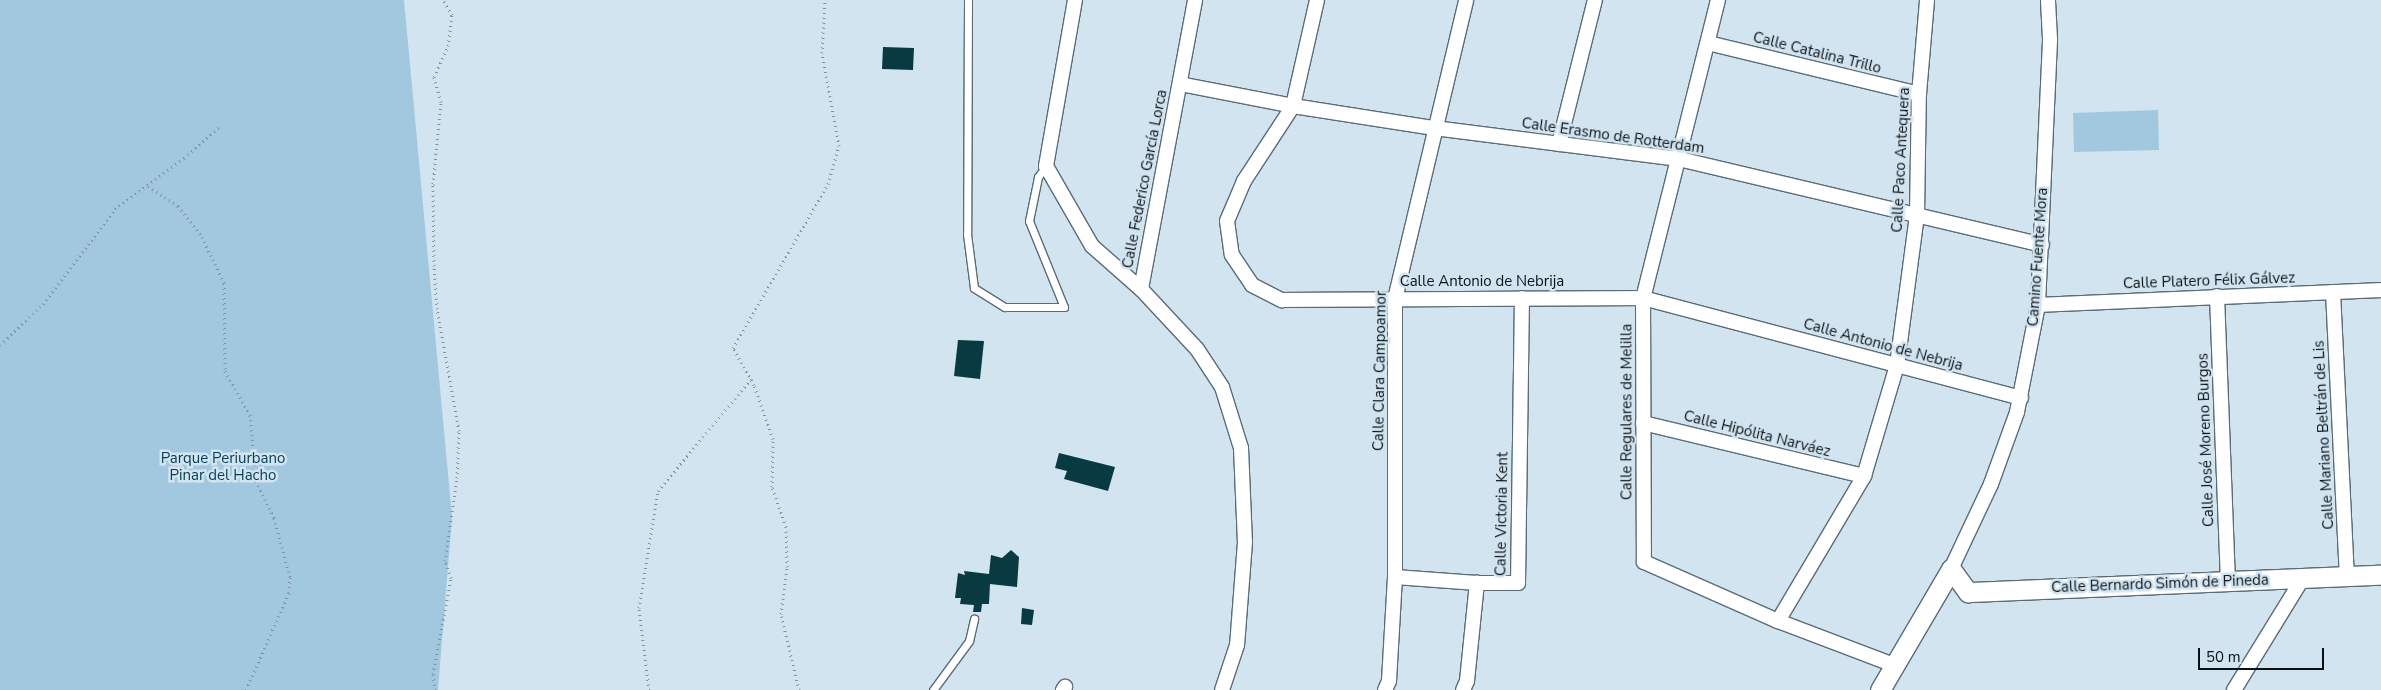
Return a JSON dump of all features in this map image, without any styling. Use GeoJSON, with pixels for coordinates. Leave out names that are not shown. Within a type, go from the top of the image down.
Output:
{"type":"FeatureCollection","features":[{"type":"Feature","properties":{"kind":"street"},"geometry":{"type":"LineString","coordinates":[[1075,0],[1046,166],[1092,246],[1140,289]]}},
{"type":"Feature","properties":{"kind":"street","name":"Calle Federico García Lorca"},"geometry":{"type":"LineString","coordinates":[[1195,0],[1140,289],[1197,349],[1222,387],[1242,448],[1245,542],[1238,645],[1222,690]]}},
{"type":"Feature","properties":{"kind":"street"},"geometry":{"type":"LineString","coordinates":[[1180,84],[1293,106],[1317,0]]}},
{"type":"Feature","properties":{"kind":"street","name":"Calle Clara Campoamor"},"geometry":{"type":"LineString","coordinates":[[1385,690],[1389,681],[1395,577],[1394,299],[1466,0]]}},
{"type":"Feature","properties":{"kind":"street"},"geometry":{"type":"LineString","coordinates":[[1559,144],[1595,0]]}},
{"type":"Feature","properties":{"kind":"street","name":"Calle Regulares de Melilla"},"geometry":{"type":"LineString","coordinates":[[1718,0],[1679,159],[1642,298],[1644,562],[1778,621],[1894,665]]}},
{"type":"Feature","properties":{"kind":"street","name":"Calle Paco Antequera"},"geometry":{"type":"LineString","coordinates":[[1778,621],[1864,476],[1897,365],[1917,215],[1919,94],[1927,0]]}},
{"type":"Feature","properties":{"kind":"street","name":"Camino Fuente Mora"},"geometry":{"type":"LineString","coordinates":[[1880,690],[1950,569],[1991,484],[2021,398],[2038,305],[2042,245],[2048,0]]}},
{"type":"Feature","properties":{"kind":"street","name":"Calle Catalina Trillo"},"geometry":{"type":"LineString","coordinates":[[1708,42],[1919,94]]}},
{"type":"Feature","properties":{"kind":"street","name":"Calle Erasmo de Rotterdam"},"geometry":{"type":"LineString","coordinates":[[1293,106],[1434,128],[1679,159],[2042,245]]}},
{"type":"Feature","properties":{"kind":"street","name":"Calle Antonio de Nebrija"},"geometry":{"type":"LineString","coordinates":[[1293,106],[1244,181],[1227,221],[1232,255],[1252,285],[1282,300],[1642,298],[2021,398]]}},
{"type":"Feature","properties":{"kind":"street","name":"Calle Platero Félix Gálvez"},"geometry":{"type":"LineString","coordinates":[[2038,305],[2381,290]]}},
{"type":"Feature","properties":{"kind":"street","name":"Calle Mariano Beltrán de Lis"},"geometry":{"type":"LineString","coordinates":[[2333,292],[2347,576]]}},
{"type":"Feature","properties":{"kind":"street","name":"Calle José Moreno Burgos"},"geometry":{"type":"LineString","coordinates":[[2216,296],[2228,582]]}},
{"type":"Feature","properties":{"kind":"street","name":"Calle Victoria Kent"},"geometry":{"type":"LineString","coordinates":[[1395,577],[1477,583],[1518,583],[1522,298]]}},
{"type":"Feature","properties":{"kind":"street","name":"Calle Hipólita Narváez"},"geometry":{"type":"LineString","coordinates":[[1643,423],[1864,476]]}},
{"type":"Feature","properties":{"kind":"street","name":"Calle Bernardo Simón de Pineda"},"geometry":{"type":"LineString","coordinates":[[1950,569],[1968,592],[2381,575]]}},
{"type":"Feature","properties":{"kind":"street"},"geometry":{"type":"LineString","coordinates":[[2234,690],[2303,578]]}},
{"type":"Feature","properties":{"kind":"street","name":"Calle Victoria Kent"},"geometry":{"type":"LineString","coordinates":[[1463,690],[1467,681],[1477,583]]}},
{"type":"Feature","properties":{"kind":"lane"},"geometry":{"type":"LineString","coordinates":[[968,0],[967,234],[974,288],[1005,307],[1064,307],[1029,221],[1038,177],[1046,166]]}},
{"type":"Feature","properties":{"kind":"lane"},"geometry":{"type":"LineString","coordinates":[[933,690],[969,641],[974,619]]}},
{"type":"Feature","properties":{"kind":"path"},"geometry":{"type":"LineString","coordinates":[[435,690],[434,674],[450,578],[445,561],[457,478],[459,431],[437,309],[434,266],[433,184],[441,102],[434,77],[448,46],[452,15],[443,0]]}},
{"type":"Feature","properties":{"kind":"path"},"geometry":{"type":"LineString","coordinates":[[799,690],[781,614],[787,567],[786,527],[772,487],[773,439],[750,379],[733,348],[828,184],[839,146],[822,53],[825,0]]}},
{"type":"Feature","properties":{"kind":"path"},"geometry":{"type":"LineString","coordinates":[[0,345],[43,304],[114,209],[148,186],[219,127]]}},
{"type":"Feature","properties":{"kind":"path"},"geometry":{"type":"LineString","coordinates":[[148,186],[178,206],[202,237],[224,283],[225,370],[250,416],[256,481],[274,518],[290,577],[289,593],[246,690]]}},
{"type":"Feature","properties":{"kind":"path"},"geometry":{"type":"LineString","coordinates":[[649,690],[639,608],[658,491],[750,379]]}},
{"type":"Feature","properties":{"kind":"green space","name":"Parque Periurbano Pinar del Hacho"},"geometry":{"type":"Polygon","coordinates":[[[0,0],[404,0],[452,517],[438,690],[0,690],[0,0]]]}},
{"type":"Feature","properties":{"kind":"green space"},"geometry":{"type":"Polygon","coordinates":[[[2158,110],[2159,150],[2074,152],[2073,113],[2158,110]]]}},
{"type":"Feature","properties":{"kind":"building"},"geometry":{"type":"Polygon","coordinates":[[[883,47],[914,48],[913,70],[882,69],[883,47]]]}},
{"type":"Feature","properties":{"kind":"building"},"geometry":{"type":"Polygon","coordinates":[[[958,340],[984,341],[980,379],[954,376],[958,340]]]}},
{"type":"Feature","properties":{"kind":"building"},"geometry":{"type":"Polygon","coordinates":[[[1059,453],[1115,467],[1108,491],[1064,479],[1067,471],[1055,468],[1059,453]]]}},
{"type":"Feature","properties":{"kind":"building"},"geometry":{"type":"Polygon","coordinates":[[[1011,550],[1019,557],[1017,587],[990,584],[989,604],[982,604],[981,612],[973,612],[974,605],[960,604],[961,598],[955,598],[958,573],[965,575],[964,571],[989,574],[991,555],[1002,558],[1011,550]]]}},
{"type":"Feature","properties":{"kind":"building"},"geometry":{"type":"Polygon","coordinates":[[[1022,608],[1034,610],[1032,625],[1021,624],[1022,608]]]}}]}
